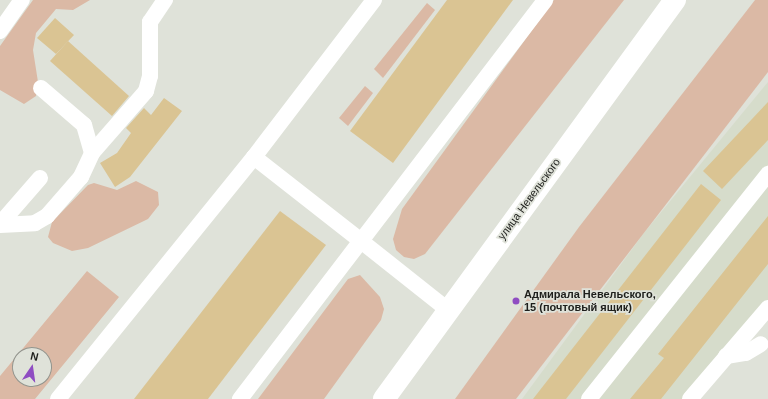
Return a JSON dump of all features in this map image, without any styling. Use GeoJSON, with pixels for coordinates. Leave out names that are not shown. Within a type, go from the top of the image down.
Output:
{"type":"FeatureCollection","features":[{"type":"Feature","properties":{"kind":"main road","name":"улица Невельского"},"geometry":{"type":"LineString","coordinates":[[384,399],[675,0]]}},
{"type":"Feature","properties":{"kind":"lane"},"geometry":{"type":"LineString","coordinates":[[0,32],[22,0]]}},
{"type":"Feature","properties":{"kind":"lane"},"geometry":{"type":"LineString","coordinates":[[0,224],[35,223],[47,216],[81,177],[92,153],[146,91],[150,76],[150,22],[165,0]]}},
{"type":"Feature","properties":{"kind":"lane"},"geometry":{"type":"LineString","coordinates":[[58,399],[254,156],[374,0]]}},
{"type":"Feature","properties":{"kind":"lane"},"geometry":{"type":"LineString","coordinates":[[240,399],[545,0]]}},
{"type":"Feature","properties":{"kind":"lane"},"geometry":{"type":"LineString","coordinates":[[41,88],[84,125],[92,153]]}},
{"type":"Feature","properties":{"kind":"lane"},"geometry":{"type":"LineString","coordinates":[[254,156],[448,310]]}},
{"type":"Feature","properties":{"kind":"lane"},"geometry":{"type":"LineString","coordinates":[[589,399],[743,202],[768,174]]}},
{"type":"Feature","properties":{"kind":"lane"},"geometry":{"type":"LineString","coordinates":[[0,224],[40,178]]}},
{"type":"Feature","properties":{"kind":"lane"},"geometry":{"type":"LineString","coordinates":[[690,399],[768,308]]}},
{"type":"Feature","properties":{"kind":"lane"},"geometry":{"type":"LineString","coordinates":[[726,356],[746,353],[761,344]]}},
{"type":"Feature","properties":{"kind":"shaded area"},"geometry":{"type":"Polygon","coordinates":[[[33,0],[90,0],[73,10],[56,9],[36,33],[33,50],[38,82],[36,96],[24,104],[0,90],[0,46],[33,0]]]}},
{"type":"Feature","properties":{"kind":"shaded area"},"geometry":{"type":"Polygon","coordinates":[[[554,0],[624,0],[425,254],[414,259],[404,257],[396,250],[393,239],[402,209],[554,0]]]}},
{"type":"Feature","properties":{"kind":"shaded area"},"geometry":{"type":"Polygon","coordinates":[[[755,0],[768,0],[768,72],[516,399],[455,399],[579,227],[755,0]]]}},
{"type":"Feature","properties":{"kind":"shaded area"},"geometry":{"type":"Polygon","coordinates":[[[427,3],[435,10],[383,78],[374,69],[427,3]]]}},
{"type":"Feature","properties":{"kind":"shaded area"},"geometry":{"type":"Polygon","coordinates":[[[768,82],[768,300],[683,399],[522,399],[644,233],[768,82]]]}},
{"type":"Feature","properties":{"kind":"shaded area"},"geometry":{"type":"Polygon","coordinates":[[[365,86],[373,93],[348,126],[339,118],[365,86]]]}},
{"type":"Feature","properties":{"kind":"shaded area"},"geometry":{"type":"Polygon","coordinates":[[[136,181],[158,192],[159,205],[148,219],[88,248],[72,251],[53,243],[48,237],[52,222],[88,185],[94,183],[117,190],[136,181]]]}},
{"type":"Feature","properties":{"kind":"shaded area"},"geometry":{"type":"Polygon","coordinates":[[[87,271],[119,297],[52,378],[52,347],[24,347],[87,271]]]}},
{"type":"Feature","properties":{"kind":"shaded area"},"geometry":{"type":"Polygon","coordinates":[[[360,275],[380,297],[384,309],[381,320],[324,399],[258,399],[348,279],[360,275]]]}},
{"type":"Feature","properties":{"kind":"shaded area"},"geometry":{"type":"Polygon","coordinates":[[[12,362],[12,387],[45,387],[35,399],[0,399],[0,376],[12,362]]]}},
{"type":"Feature","properties":{"kind":"building"},"geometry":{"type":"Polygon","coordinates":[[[447,0],[513,0],[393,163],[350,131],[447,0]]]}},
{"type":"Feature","properties":{"kind":"building"},"geometry":{"type":"Polygon","coordinates":[[[55,18],[74,35],[56,54],[37,38],[55,18]]]}},
{"type":"Feature","properties":{"kind":"building"},"geometry":{"type":"Polygon","coordinates":[[[68,41],[129,96],[112,116],[50,61],[68,41]]]}},
{"type":"Feature","properties":{"kind":"building"},"geometry":{"type":"Polygon","coordinates":[[[164,98],[182,111],[130,177],[115,187],[100,163],[117,153],[131,133],[126,128],[144,108],[151,115],[164,98]]]}},
{"type":"Feature","properties":{"kind":"building"},"geometry":{"type":"Polygon","coordinates":[[[768,102],[768,140],[722,189],[703,171],[768,102]]]}},
{"type":"Feature","properties":{"kind":"building"},"geometry":{"type":"Polygon","coordinates":[[[701,184],[721,200],[566,399],[533,399],[701,184]]]}},
{"type":"Feature","properties":{"kind":"building"},"geometry":{"type":"Polygon","coordinates":[[[280,211],[326,245],[208,399],[134,399],[280,211]]]}},
{"type":"Feature","properties":{"kind":"building"},"geometry":{"type":"Polygon","coordinates":[[[768,216],[768,264],[661,399],[630,399],[664,358],[658,354],[768,216]]]}},
{"type":"Feature","properties":{"kind":"place","name":"Адмирала Невельского, 15 (почтовый ящик)"},"geometry":{"type":"Point","coordinates":[516,301]}}]}
